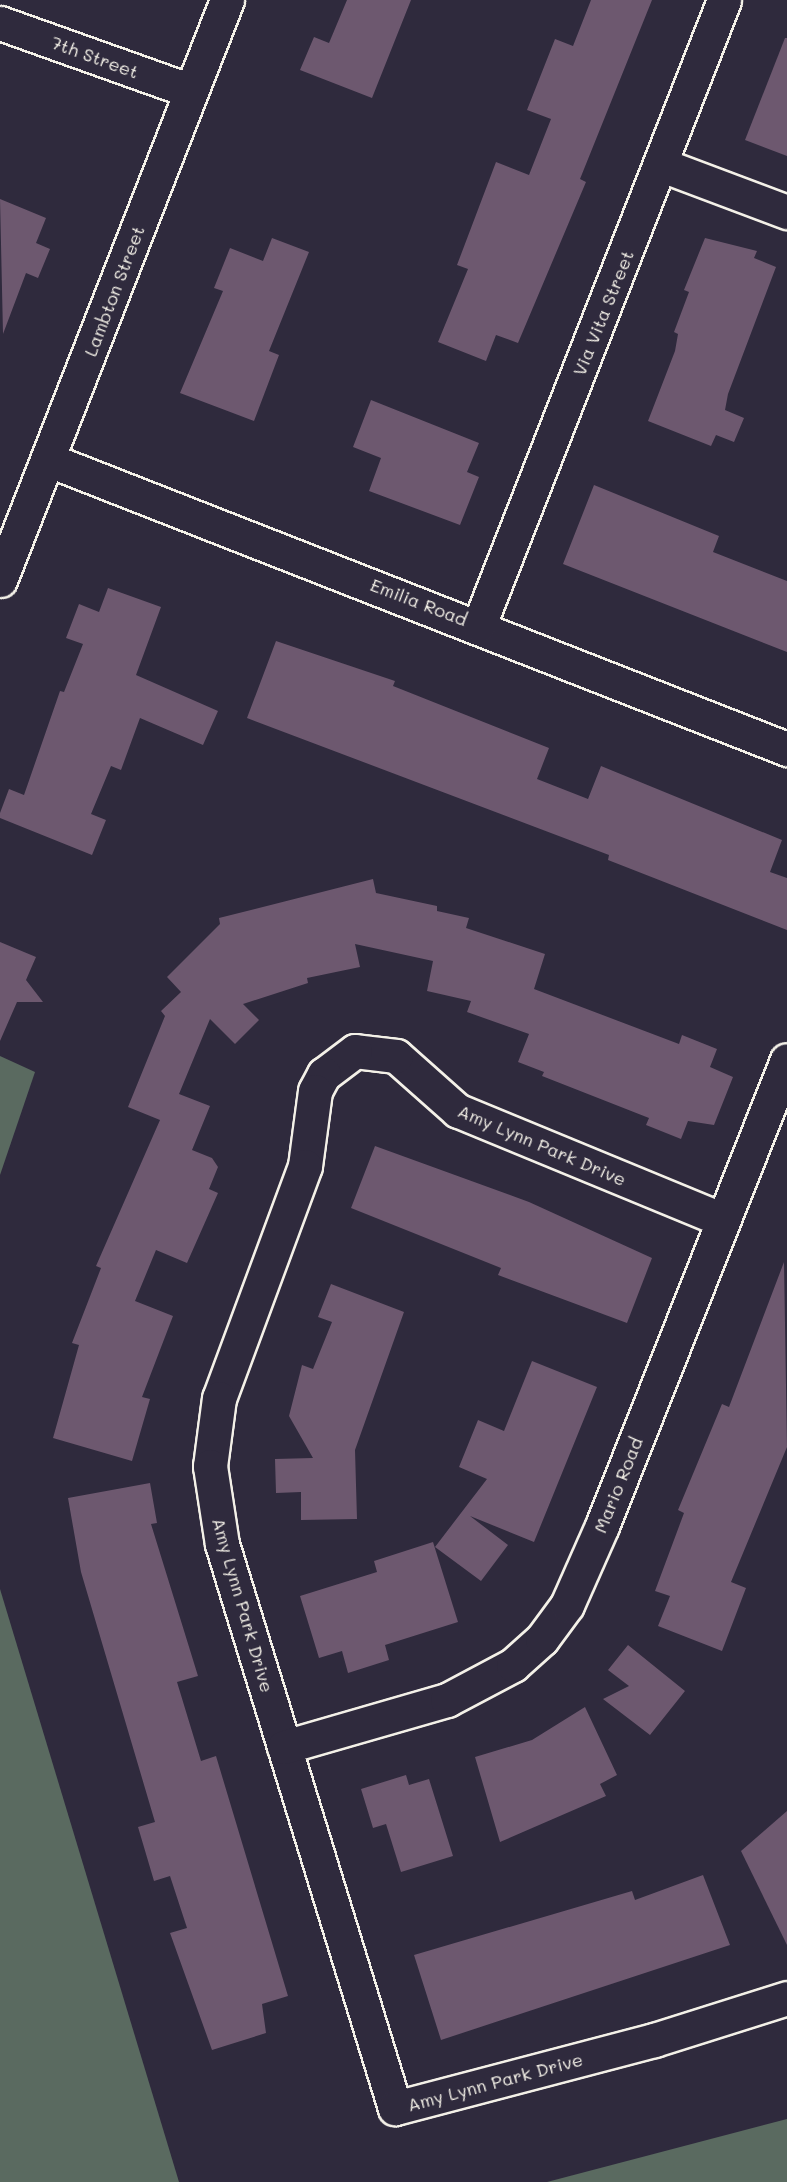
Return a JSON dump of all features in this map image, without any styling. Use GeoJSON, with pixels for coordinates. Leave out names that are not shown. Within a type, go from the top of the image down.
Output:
{"type":"FeatureCollection","features":[{"type":"Feature","properties":{"kind":"street","name":"Lambton Street"},"geometry":{"type":"LineString","coordinates":[[0,580],[50,460],[227,0]]}},
{"type":"Feature","properties":{"kind":"street","name":"Via Vita Street"},"geometry":{"type":"LineString","coordinates":[[479,625],[662,165],[724,0]]}},
{"type":"Feature","properties":{"kind":"street","name":"7th Street"},"geometry":{"type":"LineString","coordinates":[[0,22],[191,91]]}},
{"type":"Feature","properties":{"kind":"street"},"geometry":{"type":"LineString","coordinates":[[662,165],[787,212]]}},
{"type":"Feature","properties":{"kind":"street","name":"Emilia Road"},"geometry":{"type":"LineString","coordinates":[[50,460],[479,625],[787,749]]}},
{"type":"Feature","properties":{"kind":"street","name":"Amy Lynn Park Drive"},"geometry":{"type":"LineString","coordinates":[[723,1220],[458,1111],[396,1056],[355,1051],[324,1074],[315,1091],[305,1166],[233,1358],[211,1435],[222,1544],[394,2109],[654,2040],[787,1998]]}},
{"type":"Feature","properties":{"kind":"street","name":"Mario Road"},"geometry":{"type":"LineString","coordinates":[[284,1747],[447,1700],[513,1665],[542,1639],[567,1605],[589,1558],[787,1060]]}},
{"type":"Feature","properties":{"kind":"green space"},"geometry":{"type":"Polygon","coordinates":[[[0,1056],[35,1072],[0,1175],[0,1056]]]}},
{"type":"Feature","properties":{"kind":"green space"},"geometry":{"type":"Polygon","coordinates":[[[0,1589],[179,2182],[0,2182],[0,1589]]]}},
{"type":"Feature","properties":{"kind":"green space"},"geometry":{"type":"Polygon","coordinates":[[[787,2119],[787,2182],[547,2182],[787,2119]]]}},
{"type":"Feature","properties":{"kind":"building"},"geometry":{"type":"Polygon","coordinates":[[[347,0],[411,0],[372,98],[300,70],[314,37],[329,43],[347,0]]]}},
{"type":"Feature","properties":{"kind":"building"},"geometry":{"type":"Polygon","coordinates":[[[591,0],[652,0],[580,179],[586,182],[518,343],[496,335],[486,361],[438,342],[468,269],[457,265],[496,162],[529,175],[551,119],[527,110],[555,39],[573,46],[591,0]]]}},
{"type":"Feature","properties":{"kind":"building"},"geometry":{"type":"Polygon","coordinates":[[[785,38],[787,38],[787,156],[745,140],[785,38]]]}},
{"type":"Feature","properties":{"kind":"building"},"geometry":{"type":"Polygon","coordinates":[[[0,199],[46,218],[36,243],[50,249],[38,278],[26,273],[3,334],[0,199]]]}},
{"type":"Feature","properties":{"kind":"building"},"geometry":{"type":"Polygon","coordinates":[[[272,238],[309,252],[269,351],[279,355],[254,421],[180,393],[223,291],[214,288],[230,248],[263,261],[272,238]]]}},
{"type":"Feature","properties":{"kind":"building"},"geometry":{"type":"Polygon","coordinates":[[[705,238],[757,251],[754,258],[776,267],[728,394],[725,410],[744,418],[734,442],[716,435],[711,446],[648,421],[675,351],[678,334],[674,332],[689,292],[684,290],[705,238]]]}},
{"type":"Feature","properties":{"kind":"building"},"geometry":{"type":"Polygon","coordinates":[[[371,400],[479,443],[467,472],[479,477],[460,525],[369,491],[381,458],[353,447],[371,400]]]}},
{"type":"Feature","properties":{"kind":"building"},"geometry":{"type":"Polygon","coordinates":[[[594,485],[719,536],[713,552],[787,581],[787,652],[563,564],[594,485]]]}},
{"type":"Feature","properties":{"kind":"building"},"geometry":{"type":"Polygon","coordinates":[[[108,588],[161,607],[136,675],[218,711],[203,745],[140,718],[121,770],[111,766],[91,814],[106,820],[92,855],[0,818],[0,813],[9,789],[24,795],[60,691],[64,692],[83,644],[66,638],[79,604],[99,612],[108,588]]]}},
{"type":"Feature","properties":{"kind":"building"},"geometry":{"type":"Polygon","coordinates":[[[276,641],[395,681],[393,686],[549,748],[537,779],[588,799],[601,766],[782,840],[770,872],[787,878],[787,930],[608,860],[609,855],[247,718],[276,641]]]}},
{"type":"Feature","properties":{"kind":"building"},"geometry":{"type":"Polygon","coordinates":[[[373,879],[376,893],[437,906],[437,911],[469,918],[466,928],[545,954],[534,989],[679,1044],[682,1035],[717,1049],[710,1067],[733,1077],[714,1125],[688,1121],[681,1139],[646,1125],[649,1118],[542,1076],[544,1072],[518,1062],[529,1034],[467,1012],[471,1001],[427,991],[433,961],[355,944],[360,967],[307,978],[308,983],[243,1004],[259,1020],[235,1044],[210,1019],[179,1094],[210,1106],[192,1150],[212,1158],[218,1167],[209,1189],[218,1193],[187,1263],[156,1250],[135,1301],[173,1316],[142,1397],[150,1399],[132,1461],[53,1438],[79,1345],[72,1343],[101,1268],[96,1266],[160,1120],[128,1107],[165,1016],[161,1011],[181,992],[167,977],[220,924],[219,918],[373,879]]]}},
{"type":"Feature","properties":{"kind":"building"},"geometry":{"type":"Polygon","coordinates":[[[0,942],[36,957],[26,980],[43,1002],[17,1002],[0,1041],[0,942]]]}},
{"type":"Feature","properties":{"kind":"building"},"geometry":{"type":"Polygon","coordinates":[[[375,1146],[529,1202],[652,1258],[627,1323],[498,1275],[501,1268],[351,1208],[375,1146]]]}},
{"type":"Feature","properties":{"kind":"building"},"geometry":{"type":"Polygon","coordinates":[[[784,1262],[787,1447],[731,1582],[746,1588],[722,1651],[658,1626],[670,1596],[655,1591],[684,1513],[678,1510],[722,1404],[729,1407],[784,1262]]]}},
{"type":"Feature","properties":{"kind":"building"},"geometry":{"type":"Polygon","coordinates":[[[331,1284],[404,1312],[355,1450],[357,1519],[301,1520],[301,1492],[276,1493],[275,1459],[313,1458],[289,1416],[302,1365],[313,1369],[332,1322],[318,1317],[331,1284]]]}},
{"type":"Feature","properties":{"kind":"building"},"geometry":{"type":"Polygon","coordinates":[[[532,1361],[597,1387],[534,1542],[470,1516],[508,1545],[481,1581],[435,1547],[487,1479],[459,1467],[478,1420],[504,1431],[532,1361]]]}},
{"type":"Feature","properties":{"kind":"building"},"geometry":{"type":"Polygon","coordinates":[[[150,1483],[157,1523],[151,1524],[198,1676],[177,1682],[201,1761],[216,1756],[288,1996],[262,2004],[266,2033],[212,2050],[170,1933],[187,1928],[170,1876],[154,1881],[138,1827],[155,1822],[81,1572],[68,1498],[150,1483]]]}},
{"type":"Feature","properties":{"kind":"building"},"geometry":{"type":"Polygon","coordinates":[[[433,1542],[458,1622],[385,1645],[389,1660],[348,1673],[342,1651],[319,1658],[300,1596],[377,1572],[374,1561],[433,1542]]]}},
{"type":"Feature","properties":{"kind":"building"},"geometry":{"type":"Polygon","coordinates":[[[628,1645],[685,1691],[650,1735],[603,1699],[629,1686],[608,1670],[628,1645]]]}},
{"type":"Feature","properties":{"kind":"building"},"geometry":{"type":"Polygon","coordinates":[[[585,1707],[617,1775],[600,1784],[606,1796],[500,1842],[475,1757],[532,1740],[585,1707]]]}},
{"type":"Feature","properties":{"kind":"building"},"geometry":{"type":"Polygon","coordinates":[[[406,1775],[409,1785],[429,1779],[453,1856],[401,1872],[386,1824],[373,1828],[361,1789],[406,1775]]]}},
{"type":"Feature","properties":{"kind":"building"},"geometry":{"type":"Polygon","coordinates":[[[787,1811],[787,1945],[741,1851],[787,1811]]]}},
{"type":"Feature","properties":{"kind":"building"},"geometry":{"type":"Polygon","coordinates":[[[703,1875],[730,1945],[441,2040],[414,1955],[632,1891],[635,1900],[703,1875]]]}}]}
